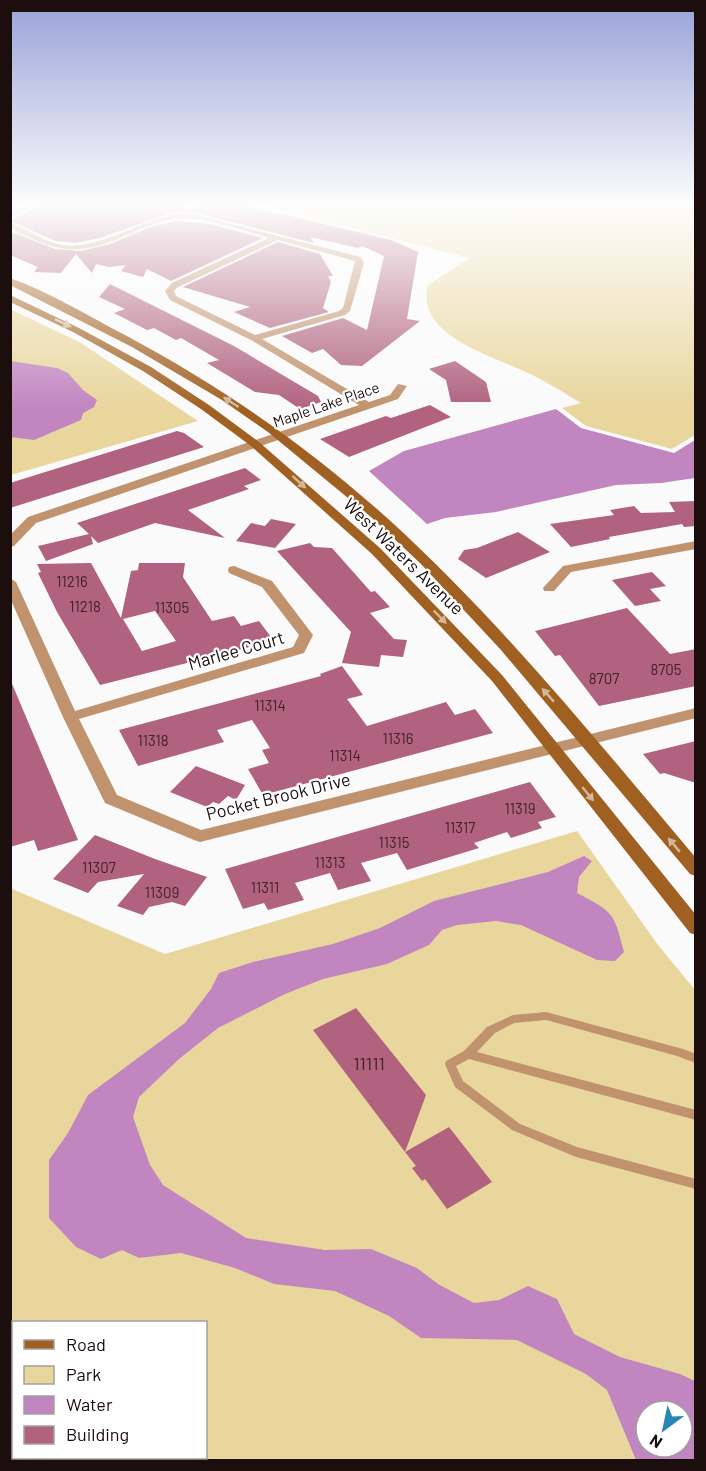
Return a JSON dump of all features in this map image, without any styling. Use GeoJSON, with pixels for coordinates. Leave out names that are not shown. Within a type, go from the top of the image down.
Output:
{"type":"FeatureCollection","features":[{"type":"Feature","properties":{"kind":"street"},"geometry":{"type":"LineString","coordinates":[[201,273],[175,285],[169,291],[173,298],[254,338],[368,405]]}},
{"type":"Feature","properties":{"kind":"street"},"geometry":{"type":"LineString","coordinates":[[254,338],[342,313],[347,309],[357,273]]}},
{"type":"Feature","properties":{"kind":"street","name":"West Waters Avenue"},"geometry":{"type":"LineString","coordinates":[[10,281],[136,344],[246,412],[381,519],[442,578],[586,739],[696,870]]}},
{"type":"Feature","properties":{"kind":"street","name":"West Waters Avenue"},"geometry":{"type":"LineString","coordinates":[[10,298],[76,330],[147,369],[255,444],[376,551],[477,655],[696,928]]}},
{"type":"Feature","properties":{"kind":"street","name":"Maple Lake Place"},"geometry":{"type":"LineString","coordinates":[[255,444],[393,397],[402,386]]}},
{"type":"Feature","properties":{"kind":"street"},"geometry":{"type":"LineString","coordinates":[[10,543],[32,520],[255,444]]}},
{"type":"Feature","properties":{"kind":"street"},"geometry":{"type":"LineString","coordinates":[[549,588],[567,568],[696,545]]}},
{"type":"Feature","properties":{"kind":"street","name":"Marlee Court"},"geometry":{"type":"LineString","coordinates":[[70,717],[299,650],[306,635],[267,584],[234,570]]}},
{"type":"Feature","properties":{"kind":"street","name":"Pocket Brook Drive"},"geometry":{"type":"LineString","coordinates":[[10,582],[70,717],[111,799],[200,836],[696,713]]}},
{"type":"Feature","properties":{"kind":"lane"},"geometry":{"type":"LineString","coordinates":[[696,1059],[679,1052],[546,1016],[513,1019],[498,1026],[491,1030],[468,1054],[450,1064],[459,1084],[516,1127],[576,1152],[696,1184]]}},
{"type":"Feature","properties":{"kind":"lane"},"geometry":{"type":"LineString","coordinates":[[468,1054],[696,1115]]}},
{"type":"Feature","properties":{"kind":"green space"},"geometry":{"type":"Polygon","coordinates":[[[447,273],[695,273],[695,435],[672,449],[586,426],[562,408],[581,403],[535,376],[472,348],[442,329],[432,316],[427,302],[428,285],[447,273]]]}},
{"type":"Feature","properties":{"kind":"green space"},"geometry":{"type":"Polygon","coordinates":[[[10,309],[81,343],[198,421],[11,475],[10,309]]]}},
{"type":"Feature","properties":{"kind":"green space"},"geometry":{"type":"Polygon","coordinates":[[[577,831],[658,945],[695,990],[695,1460],[11,1460],[10,888],[165,954],[577,831]]]}},
{"type":"Feature","properties":{"kind":"water"},"geometry":{"type":"Polygon","coordinates":[[[10,361],[57,368],[68,373],[83,390],[97,400],[94,407],[83,413],[81,420],[34,440],[11,437],[10,361]]]}},
{"type":"Feature","properties":{"kind":"water"},"geometry":{"type":"Polygon","coordinates":[[[556,409],[581,428],[674,453],[695,440],[695,478],[661,483],[616,485],[496,512],[445,518],[427,524],[369,471],[404,451],[556,409]]]}},
{"type":"Feature","properties":{"kind":"water"},"geometry":{"type":"Polygon","coordinates":[[[584,856],[592,861],[579,877],[577,893],[605,909],[610,915],[618,929],[624,952],[615,961],[597,960],[521,925],[496,921],[457,925],[442,930],[429,945],[387,964],[323,979],[285,994],[218,1028],[179,1059],[139,1097],[133,1117],[150,1165],[163,1185],[246,1238],[325,1250],[371,1249],[417,1268],[438,1284],[474,1303],[499,1300],[528,1286],[557,1299],[574,1334],[620,1357],[680,1374],[695,1381],[695,1460],[636,1459],[694,1459],[694,1399],[634,1399],[634,1455],[607,1390],[586,1374],[517,1340],[421,1338],[389,1316],[335,1291],[274,1284],[235,1268],[181,1253],[139,1258],[122,1250],[101,1259],[76,1247],[49,1218],[49,1160],[68,1133],[88,1095],[185,1023],[211,989],[219,973],[253,962],[333,944],[380,928],[434,901],[548,872],[584,856]]]}},
{"type":"Feature","properties":{"kind":"building"},"geometry":{"type":"Polygon","coordinates":[[[127,273],[145,273],[143,277],[127,273]]]}},
{"type":"Feature","properties":{"kind":"building"},"geometry":{"type":"Polygon","coordinates":[[[154,273],[189,273],[171,281],[154,273]]]}},
{"type":"Feature","properties":{"kind":"building"},"geometry":{"type":"Polygon","coordinates":[[[213,273],[331,273],[333,276],[328,276],[331,282],[323,308],[329,312],[270,328],[234,312],[250,307],[183,287],[213,273]]]}},
{"type":"Feature","properties":{"kind":"building"},"geometry":{"type":"Polygon","coordinates":[[[380,273],[415,273],[407,319],[420,321],[362,366],[341,365],[323,349],[312,353],[282,336],[343,318],[367,330],[380,273]]]}},
{"type":"Feature","properties":{"kind":"building"},"geometry":{"type":"Polygon","coordinates":[[[110,284],[234,346],[318,396],[321,402],[300,409],[279,395],[255,392],[207,363],[219,360],[181,338],[176,340],[154,328],[147,330],[114,313],[125,309],[99,297],[110,284]]]}},
{"type":"Feature","properties":{"kind":"building"},"geometry":{"type":"Polygon","coordinates":[[[455,361],[486,382],[491,402],[451,402],[446,380],[429,369],[455,361]]]}},
{"type":"Feature","properties":{"kind":"building"},"geometry":{"type":"Polygon","coordinates":[[[430,405],[451,417],[349,457],[320,439],[386,416],[391,418],[430,405]]]}},
{"type":"Feature","properties":{"kind":"building"},"geometry":{"type":"Polygon","coordinates":[[[177,431],[184,433],[204,447],[10,508],[10,483],[177,431]]]}},
{"type":"Feature","properties":{"kind":"building"},"geometry":{"type":"Polygon","coordinates":[[[245,468],[261,480],[244,486],[249,489],[188,510],[225,538],[155,523],[98,543],[91,536],[93,544],[46,561],[38,546],[89,534],[77,523],[245,468]]]}},
{"type":"Feature","properties":{"kind":"building"},"geometry":{"type":"Polygon","coordinates":[[[696,501],[696,526],[684,527],[682,524],[609,537],[610,539],[571,547],[550,524],[614,515],[610,510],[634,506],[641,513],[675,512],[669,502],[696,501]]]}},
{"type":"Feature","properties":{"kind":"building"},"geometry":{"type":"Polygon","coordinates":[[[271,519],[296,524],[275,548],[236,541],[251,523],[265,526],[271,519]]]}},
{"type":"Feature","properties":{"kind":"building"},"geometry":{"type":"Polygon","coordinates":[[[518,532],[550,552],[486,578],[458,559],[464,550],[477,548],[518,532]]]}},
{"type":"Feature","properties":{"kind":"building"},"geometry":{"type":"Polygon","coordinates":[[[310,543],[314,547],[332,548],[371,592],[375,591],[390,607],[370,613],[394,639],[407,640],[403,657],[381,655],[379,667],[342,663],[351,632],[277,551],[310,543]]]}},
{"type":"Feature","properties":{"kind":"building"},"geometry":{"type":"Polygon","coordinates":[[[91,563],[121,618],[131,571],[138,570],[139,563],[185,563],[183,577],[212,621],[234,616],[241,626],[259,621],[274,641],[100,685],[57,612],[38,573],[41,572],[37,564],[91,563]],[[155,611],[123,619],[142,651],[176,641],[155,611]]]}},
{"type":"Feature","properties":{"kind":"building"},"geometry":{"type":"Polygon","coordinates":[[[652,572],[666,586],[650,589],[661,601],[635,606],[612,580],[652,572]]]}},
{"type":"Feature","properties":{"kind":"building"},"geometry":{"type":"Polygon","coordinates":[[[627,608],[670,654],[696,649],[696,686],[599,706],[560,655],[555,656],[535,631],[627,608]]]}},
{"type":"Feature","properties":{"kind":"building"},"geometry":{"type":"Polygon","coordinates":[[[342,666],[363,695],[347,699],[367,726],[446,702],[455,715],[475,709],[493,733],[263,795],[248,769],[269,763],[262,750],[270,748],[252,720],[217,730],[224,742],[138,766],[119,730],[321,676],[320,674],[342,666]]]}},
{"type":"Feature","properties":{"kind":"building"},"geometry":{"type":"Polygon","coordinates":[[[10,679],[78,840],[38,851],[34,840],[10,847],[10,679]]]}},
{"type":"Feature","properties":{"kind":"building"},"geometry":{"type":"Polygon","coordinates":[[[696,741],[696,783],[664,773],[660,774],[643,754],[696,741]]]}},
{"type":"Feature","properties":{"kind":"building"},"geometry":{"type":"Polygon","coordinates":[[[196,766],[245,785],[236,800],[228,796],[219,804],[213,802],[207,807],[170,792],[196,766]]]}},
{"type":"Feature","properties":{"kind":"building"},"geometry":{"type":"Polygon","coordinates":[[[530,782],[556,817],[538,822],[542,828],[511,838],[507,832],[474,843],[479,848],[407,870],[397,853],[361,863],[371,881],[338,890],[330,873],[295,883],[304,900],[268,910],[264,903],[243,909],[225,869],[530,782]]]}},
{"type":"Feature","properties":{"kind":"building"},"geometry":{"type":"Polygon","coordinates":[[[95,835],[207,877],[185,906],[172,902],[149,907],[143,915],[117,906],[144,874],[98,882],[88,893],[53,879],[95,835]]]}},
{"type":"Feature","properties":{"kind":"building"},"geometry":{"type":"Polygon","coordinates":[[[356,1008],[426,1095],[405,1152],[313,1030],[356,1008]]]}},
{"type":"Feature","properties":{"kind":"building"},"geometry":{"type":"Polygon","coordinates":[[[449,1127],[492,1182],[447,1209],[425,1179],[422,1181],[412,1168],[416,1166],[405,1152],[449,1127]]]}}]}
